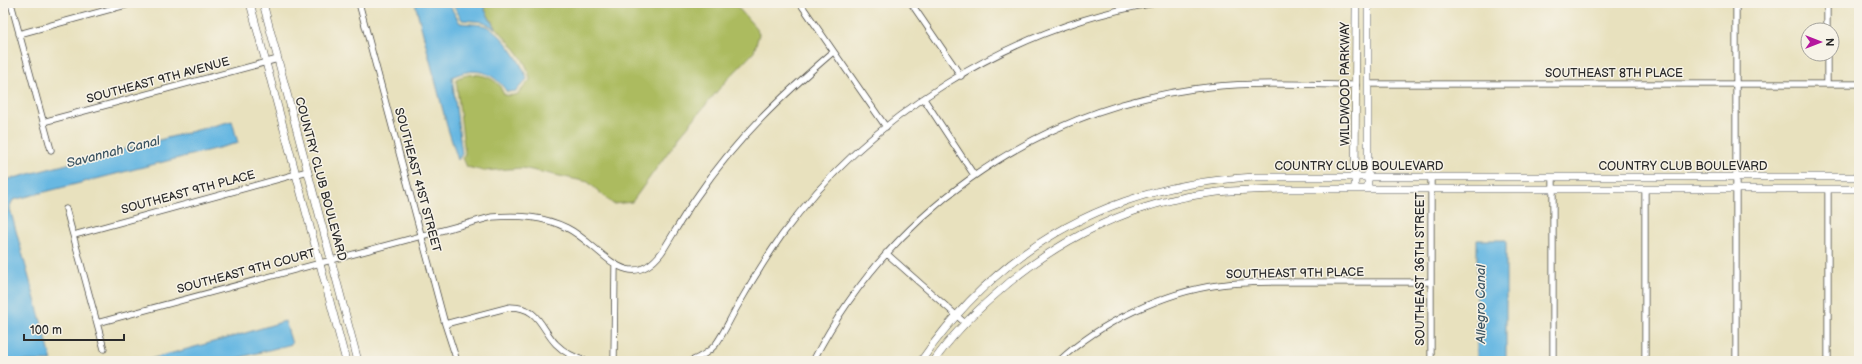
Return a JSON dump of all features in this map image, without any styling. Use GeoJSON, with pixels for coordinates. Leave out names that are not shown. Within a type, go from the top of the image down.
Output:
{"type":"FeatureCollection","features":[{"type":"Feature","properties":{"kind":"main road","name":"COUNTRY CLUB BOULEVARD"},"geometry":{"type":"LineString","coordinates":[[250,3],[346,361]]}},
{"type":"Feature","properties":{"kind":"main road","name":"COUNTRY CLUB BOULEVARD"},"geometry":{"type":"LineString","coordinates":[[263,3],[358,361]]}},
{"type":"Feature","properties":{"kind":"main road","name":"WILDWOOD PARKWAY"},"geometry":{"type":"LineString","coordinates":[[1355,189],[1356,3]]}},
{"type":"Feature","properties":{"kind":"main road","name":"WILDWOOD PARKWAY"},"geometry":{"type":"LineString","coordinates":[[1368,3],[1368,189]]}},
{"type":"Feature","properties":{"kind":"main road"},"geometry":{"type":"LineString","coordinates":[[1356,84],[1368,84]]}},
{"type":"Feature","properties":{"kind":"main road","name":"COUNTRY CLUB BOULEVARD"},"geometry":{"type":"LineString","coordinates":[[921,361],[956,314],[984,286],[1026,253],[1065,228],[1124,201],[1177,186],[1235,178],[1859,177]]}},
{"type":"Feature","properties":{"kind":"main road","name":"COUNTRY CLUB BOULEVARD"},"geometry":{"type":"LineString","coordinates":[[934,361],[965,323],[1017,275],[1039,259],[1084,232],[1128,213],[1175,199],[1217,192],[1279,189],[1859,189]]}},
{"type":"Feature","properties":{"kind":"street"},"geometry":{"type":"LineString","coordinates":[[19,34],[133,3]]}},
{"type":"Feature","properties":{"kind":"street","name":"SOUTHEAST 41ST STREET"},"geometry":{"type":"LineString","coordinates":[[359,3],[445,324],[457,361]]}},
{"type":"Feature","properties":{"kind":"street"},"geometry":{"type":"LineString","coordinates":[[800,3],[886,127]]}},
{"type":"Feature","properties":{"kind":"street"},"geometry":{"type":"LineString","coordinates":[[911,3],[961,76]]}},
{"type":"Feature","properties":{"kind":"street"},"geometry":{"type":"LineString","coordinates":[[691,361],[702,356],[717,343],[772,248],[805,206],[854,155],[886,127],[924,99],[999,54],[1054,31],[1110,12],[1155,3]]}},
{"type":"Feature","properties":{"kind":"street"},"geometry":{"type":"LineString","coordinates":[[1736,3],[1736,361]]}},
{"type":"Feature","properties":{"kind":"street"},"geometry":{"type":"LineString","coordinates":[[1827,3],[1827,22]]}},
{"type":"Feature","properties":{"kind":"street"},"geometry":{"type":"LineString","coordinates":[[12,7],[51,150]]}},
{"type":"Feature","properties":{"kind":"street","name":"SOUTHEAST 9TH COURT"},"geometry":{"type":"LineString","coordinates":[[97,324],[320,262],[492,218],[530,217],[553,222],[575,232],[591,243],[615,265],[628,270],[645,268],[658,258],[697,196],[726,158],[774,105],[833,52]]}},
{"type":"Feature","properties":{"kind":"street","name":"SOUTHEAST 9TH AVENUE"},"geometry":{"type":"LineString","coordinates":[[43,122],[278,59]]}},
{"type":"Feature","properties":{"kind":"street"},"geometry":{"type":"LineString","coordinates":[[1827,62],[1827,84]]}},
{"type":"Feature","properties":{"kind":"street"},"geometry":{"type":"LineString","coordinates":[[813,361],[829,330],[848,300],[886,253],[930,210],[974,175],[1042,135],[1096,112],[1142,98],[1193,89],[1224,85],[1356,84]]}},
{"type":"Feature","properties":{"kind":"street","name":"SOUTHEAST 8TH PLACE"},"geometry":{"type":"LineString","coordinates":[[1368,84],[1859,84]]}},
{"type":"Feature","properties":{"kind":"street"},"geometry":{"type":"LineString","coordinates":[[924,99],[974,175]]}},
{"type":"Feature","properties":{"kind":"street","name":"SOUTHEAST 9TH PLACE"},"geometry":{"type":"LineString","coordinates":[[74,234],[308,171]]}},
{"type":"Feature","properties":{"kind":"street","name":"SOUTHEAST 36TH STREET"},"geometry":{"type":"LineString","coordinates":[[1431,177],[1431,361]]}},
{"type":"Feature","properties":{"kind":"street"},"geometry":{"type":"LineString","coordinates":[[1552,361],[1553,177]]}},
{"type":"Feature","properties":{"kind":"street"},"geometry":{"type":"LineString","coordinates":[[1645,189],[1645,361]]}},
{"type":"Feature","properties":{"kind":"street"},"geometry":{"type":"LineString","coordinates":[[1828,189],[1828,361]]}},
{"type":"Feature","properties":{"kind":"street"},"geometry":{"type":"LineString","coordinates":[[66,209],[104,349]]}},
{"type":"Feature","properties":{"kind":"street"},"geometry":{"type":"LineString","coordinates":[[886,253],[965,323]]}},
{"type":"Feature","properties":{"kind":"street"},"geometry":{"type":"LineString","coordinates":[[614,361],[615,265]]}},
{"type":"Feature","properties":{"kind":"street","name":"SOUTHEAST 9TH PLACE"},"geometry":{"type":"LineString","coordinates":[[1059,361],[1089,337],[1128,314],[1170,297],[1205,287],[1241,283],[1431,282]]}},
{"type":"Feature","properties":{"kind":"street"},"geometry":{"type":"LineString","coordinates":[[445,324],[510,308],[521,308],[530,311],[538,318],[549,335],[562,348],[577,358],[586,361]]}},
{"type":"Feature","properties":{"kind":"green space"},"geometry":{"type":"Polygon","coordinates":[[[483,3],[734,3],[755,27],[759,34],[754,52],[724,83],[679,137],[632,202],[613,204],[588,182],[522,168],[484,171],[467,167],[463,158],[465,154],[456,79],[466,75],[483,76],[494,80],[505,95],[518,94],[530,80],[522,59],[493,23],[483,3]]]}},
{"type":"Feature","properties":{"kind":"water"},"geometry":{"type":"Polygon","coordinates":[[[415,3],[450,3],[450,6],[460,23],[482,25],[496,32],[515,56],[527,79],[516,91],[507,92],[496,79],[483,72],[468,72],[452,77],[462,154],[458,160],[447,126],[415,3]]]}},
{"type":"Feature","properties":{"kind":"water"},"geometry":{"type":"Polygon","coordinates":[[[453,3],[483,3],[495,29],[484,22],[462,20],[453,3]]]}},
{"type":"Feature","properties":{"kind":"water"},"geometry":{"type":"Polygon","coordinates":[[[232,121],[238,143],[13,200],[10,209],[52,361],[3,361],[3,177],[10,179],[232,121]]]}},
{"type":"Feature","properties":{"kind":"water","name":"Allegro Canal"},"geometry":{"type":"Polygon","coordinates":[[[1477,240],[1506,240],[1506,361],[1477,361],[1477,240]]]}},
{"type":"Feature","properties":{"kind":"water"},"geometry":{"type":"Polygon","coordinates":[[[285,321],[292,344],[226,361],[143,361],[239,335],[285,321]]]}},
{"type":"Feature","properties":{"kind":"water label","name":"Savannah Canal"},"geometry":{"type":"Point","coordinates":[113,151]}}]}
